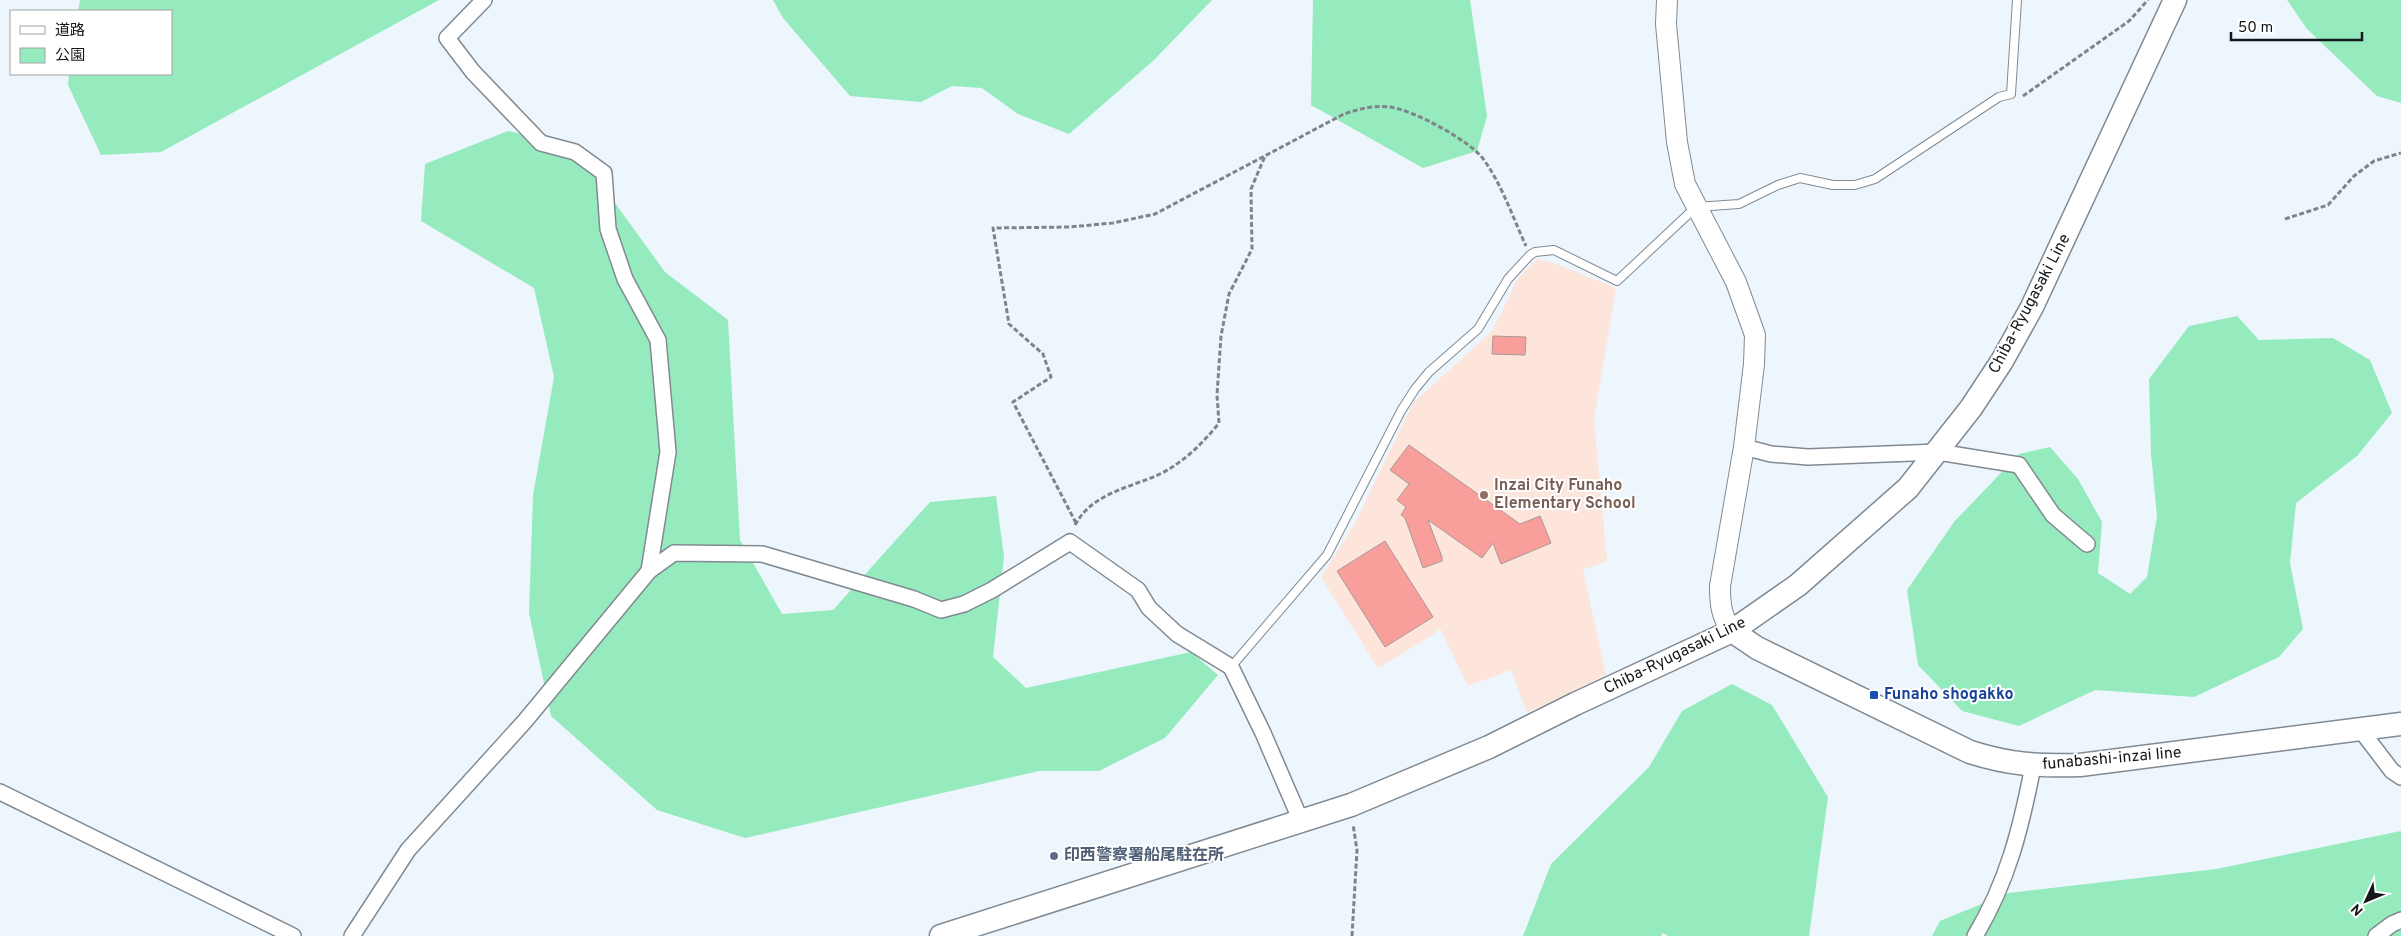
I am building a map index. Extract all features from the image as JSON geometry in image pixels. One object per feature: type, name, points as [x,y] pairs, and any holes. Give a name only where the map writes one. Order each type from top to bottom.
[{"type":"main road","name":"Chiba-Ryugasaki Line","points":[[941,936],[1351,805],[1489,747],[1575,704],[1732,631],[1785,595],[1841,549],[1908,488],[1938,452],[2002,361],[2032,307],[2175,0]]},
{"type":"main road","name":"funabashi-inzai line","points":[[1732,631],[1758,648],[1970,752],[2000,762],[2033,766],[2080,765],[2401,724]]},
{"type":"street","points":[[484,0],[447,38],[473,72],[541,143],[575,152],[604,173],[608,229],[625,279],[658,340],[668,452],[649,571]]},
{"type":"street","points":[[1667,0],[1666,24],[1676,142],[1685,184],[1736,282],[1755,335],[1754,364],[1744,447],[1720,586],[1720,609],[1732,631]]},
{"type":"street","points":[[1744,447],[1771,454],[1808,457],[1938,452],[2019,465],[2053,515],[2088,544]]},
{"type":"street","points":[[352,936],[408,850],[560,680],[649,571],[674,553],[762,554],[941,610],[964,604],[992,590],[1070,542],[1138,590],[1150,608],[1177,634],[1231,667],[1263,733],[1301,821]]},
{"type":"street","points":[[2360,729],[2392,771],[2401,777]]},
{"type":"street","points":[[1975,936],[2004,879],[2022,825],[2033,766]]},
{"type":"street","points":[[0,792],[293,936]]},
{"type":"street","points":[[2376,936],[2401,920]]},
{"type":"lane","points":[[1231,667],[1327,555],[1397,419],[1415,389],[1429,372],[1478,329],[1508,279],[1530,255],[1535,252],[1554,250],[1617,281],[1696,207],[1739,204],[1800,178],[1833,185],[1855,186],[1875,179],[1999,98],[2011,94],[2017,0]]},
{"type":"path","points":[[2011,94],[2018,100],[2129,21],[2148,0]]},
{"type":"path","points":[[1076,523],[1013,402],[1051,378],[1043,354],[1009,324],[993,228],[1113,223],[1155,214],[1344,114],[1367,107],[1390,107],[1412,114],[1464,141],[1483,158],[1530,255]]},
{"type":"path","points":[[2285,219],[2328,205],[2354,176],[2374,161],[2401,153]]},
{"type":"path","points":[[1070,542],[1076,523],[1089,506],[1110,493],[1162,472],[1186,458],[1206,439],[1219,423],[1217,395],[1221,336],[1229,294],[1252,249],[1250,189],[1266,155]]},
{"type":"path","points":[[1351,805],[1357,850],[1352,936]]},
{"type":"shaded area","name":"Inzai City Funaho Elementary School","points":[[1537,259],[1554,263],[1616,288],[1594,419],[1607,561],[1583,570],[1606,675],[1527,713],[1511,670],[1468,686],[1440,628],[1431,636],[1378,668],[1321,577],[1355,523],[1413,403],[1493,330],[1518,278]]},
{"type":"green space","points":[[80,0],[439,0],[161,152],[101,155],[68,85],[69,75],[172,75],[172,10],[78,10]]},
{"type":"green space","points":[[773,0],[1212,0],[1154,60],[1069,134],[1018,114],[982,88],[952,86],[921,102],[850,96],[783,18]]},
{"type":"green space","points":[[1313,0],[1470,0],[1487,116],[1477,151],[1423,168],[1311,105]]},
{"type":"green space","points":[[2287,0],[2401,0],[2401,103],[2377,96],[2307,29]]},
{"type":"green space","points":[[508,131],[573,145],[665,272],[728,320],[740,540],[782,614],[833,610],[930,502],[996,496],[1004,557],[993,657],[1026,688],[1191,652],[1218,675],[1165,738],[1099,771],[1039,771],[745,838],[657,810],[551,716],[529,613],[533,495],[554,377],[534,288],[421,221],[425,164]]},
{"type":"green space","points":[[2237,316],[2259,340],[2333,338],[2370,360],[2392,413],[2357,456],[2296,503],[2290,563],[2303,629],[2279,657],[2194,697],[2095,690],[2019,726],[1962,711],[1918,665],[1907,590],[1954,522],[2019,454],[2050,447],[2078,479],[2102,522],[2098,573],[2130,594],[2147,577],[2157,516],[2151,453],[2149,379],[2189,326]]},
{"type":"green space","points":[[1732,684],[1772,705],[1828,797],[1809,936],[1668,936],[1663,933],[1661,936],[1523,936],[1551,864],[1649,767],[1682,711]]},
{"type":"green space","points":[[2401,831],[2401,936],[1932,936],[1940,921],[2008,893],[2216,869]]},
{"type":"building","points":[[1493,336],[1526,337],[1525,355],[1492,354]]},
{"type":"building","points":[[1409,445],[1520,524],[1540,516],[1551,543],[1501,564],[1493,543],[1482,558],[1428,520],[1442,561],[1423,568],[1405,518],[1401,515],[1406,507],[1397,500],[1409,484],[1390,470]]},
{"type":"building","points":[[1385,541],[1433,617],[1385,647],[1337,571]]},
{"type":"place","name":"Inzai City Funaho Elementary School","points":[[1484,495]]},
{"type":"place","name":"Funaho shogakko","points":[[1874,695]]},
{"type":"place","name":"印西警察署船尾駐在所","points":[[1054,856]]}]
